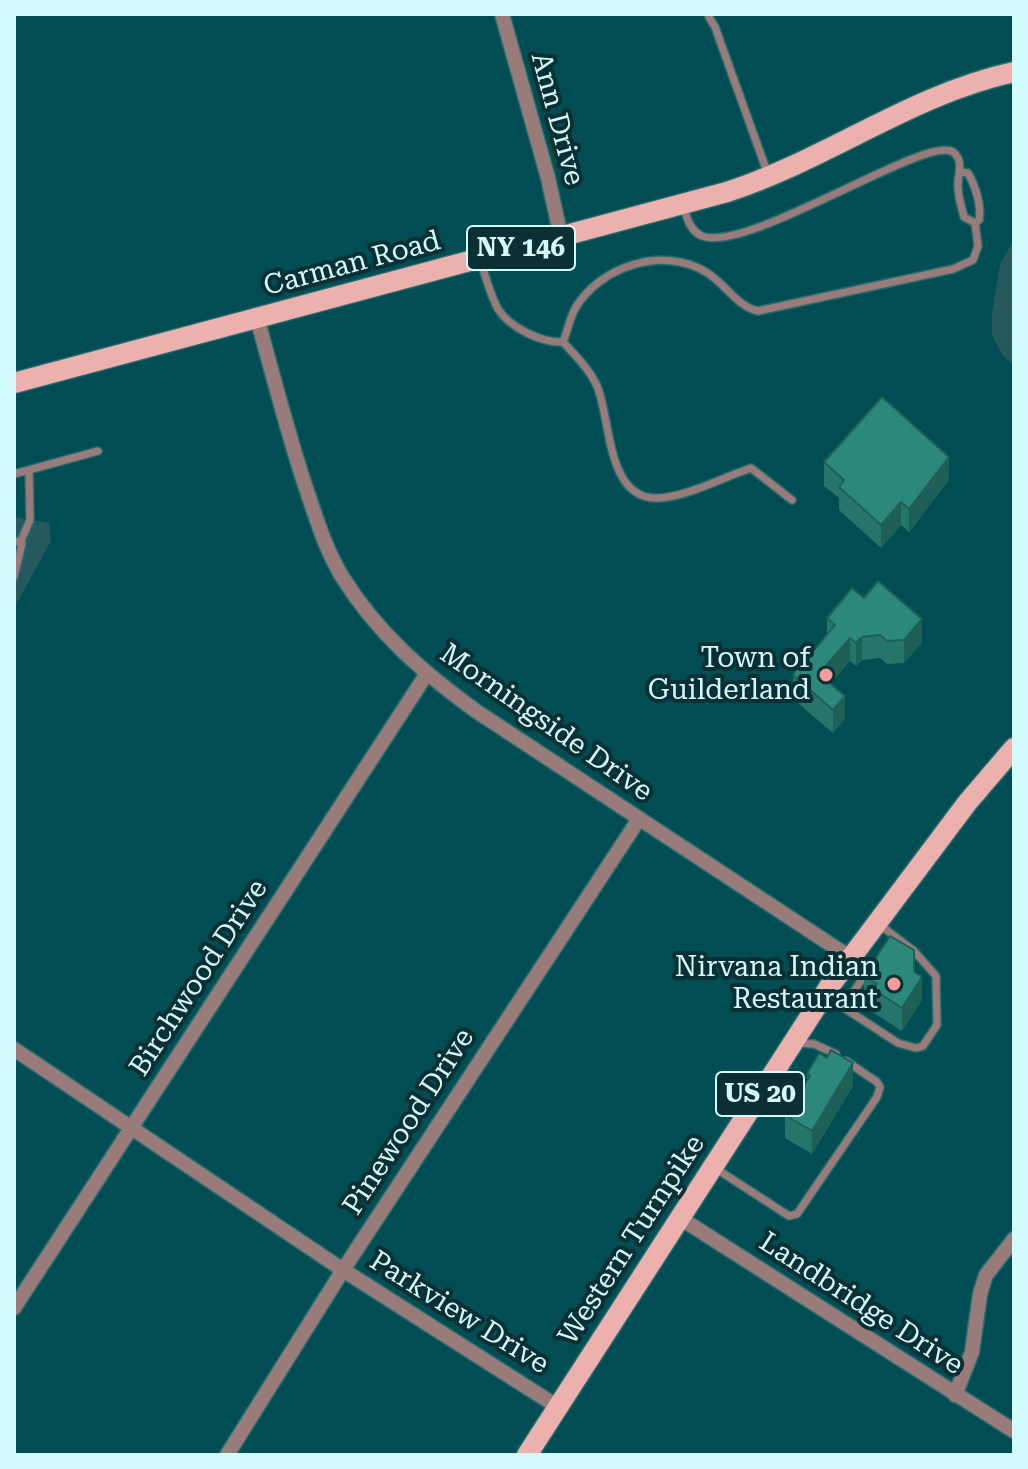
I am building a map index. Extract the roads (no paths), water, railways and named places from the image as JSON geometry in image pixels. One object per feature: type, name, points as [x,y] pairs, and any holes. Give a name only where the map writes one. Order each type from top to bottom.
[{"type":"main road","name":"Carman Road","points":[[14,383],[684,204],[774,175],[943,93],[975,81],[1014,72]]},
{"type":"main road","name":"Western Turnpike","points":[[527,1455],[821,1000],[851,958],[885,931],[967,803],[1014,748]]},
{"type":"street","name":"Ann Drive","points":[[502,14],[548,178],[561,237]]},
{"type":"street","name":"Morningside Drive","points":[[257,318],[300,472],[329,552],[352,592],[379,626],[426,675],[476,711],[851,958]]},
{"type":"street","name":"Birchwood Drive","points":[[14,1308],[426,675]]},
{"type":"street","name":"Pinewood Drive","points":[[227,1455],[343,1270],[639,819]]},
{"type":"street","name":"Parkview Drive","points":[[14,1049],[343,1270],[558,1407]]},
{"type":"street","name":"Landbridge Drive","points":[[680,1218],[1014,1431]]},
{"type":"street","points":[[955,1395],[972,1352],[980,1294],[986,1275],[1014,1239]]},
{"type":"lane","points":[[709,17],[765,166],[774,175]]},
{"type":"lane","points":[[684,204],[694,231],[700,236],[723,239],[934,151],[952,151],[961,172],[957,186],[964,217],[975,223]]},
{"type":"lane","points":[[961,172],[968,173],[972,180],[980,213],[975,223]]},
{"type":"lane","points":[[563,342],[569,319],[577,305],[599,280],[616,270],[667,260],[687,264],[722,282],[744,308],[758,311],[953,269],[973,260],[978,246],[975,223]]},
{"type":"lane","points":[[480,259],[498,309],[509,321],[543,341],[563,342]]},
{"type":"lane","points":[[563,342],[597,387],[613,455],[621,475],[635,491],[658,498],[691,491],[751,468],[792,500]]},
{"type":"lane","points":[[14,474],[98,451]]},
{"type":"lane","points":[[14,575],[22,551],[17,542],[30,520],[29,470]]},
{"type":"lane","points":[[884,947],[885,931]]},
{"type":"lane","points":[[821,1000],[843,1007],[898,1043],[916,1048],[923,1046],[937,1025],[936,976],[914,951],[885,931]]},
{"type":"lane","points":[[843,1007],[876,959]]},
{"type":"lane","points":[[713,1167],[792,1216],[806,1204],[877,1097],[880,1087],[877,1082],[827,1048],[814,1044],[793,1044]]},
{"type":"place","name":"Town of Guilderland","points":[[826,675]]},
{"type":"place","name":"Nirvana Indian Restaurant","points":[[894,984]]}]
